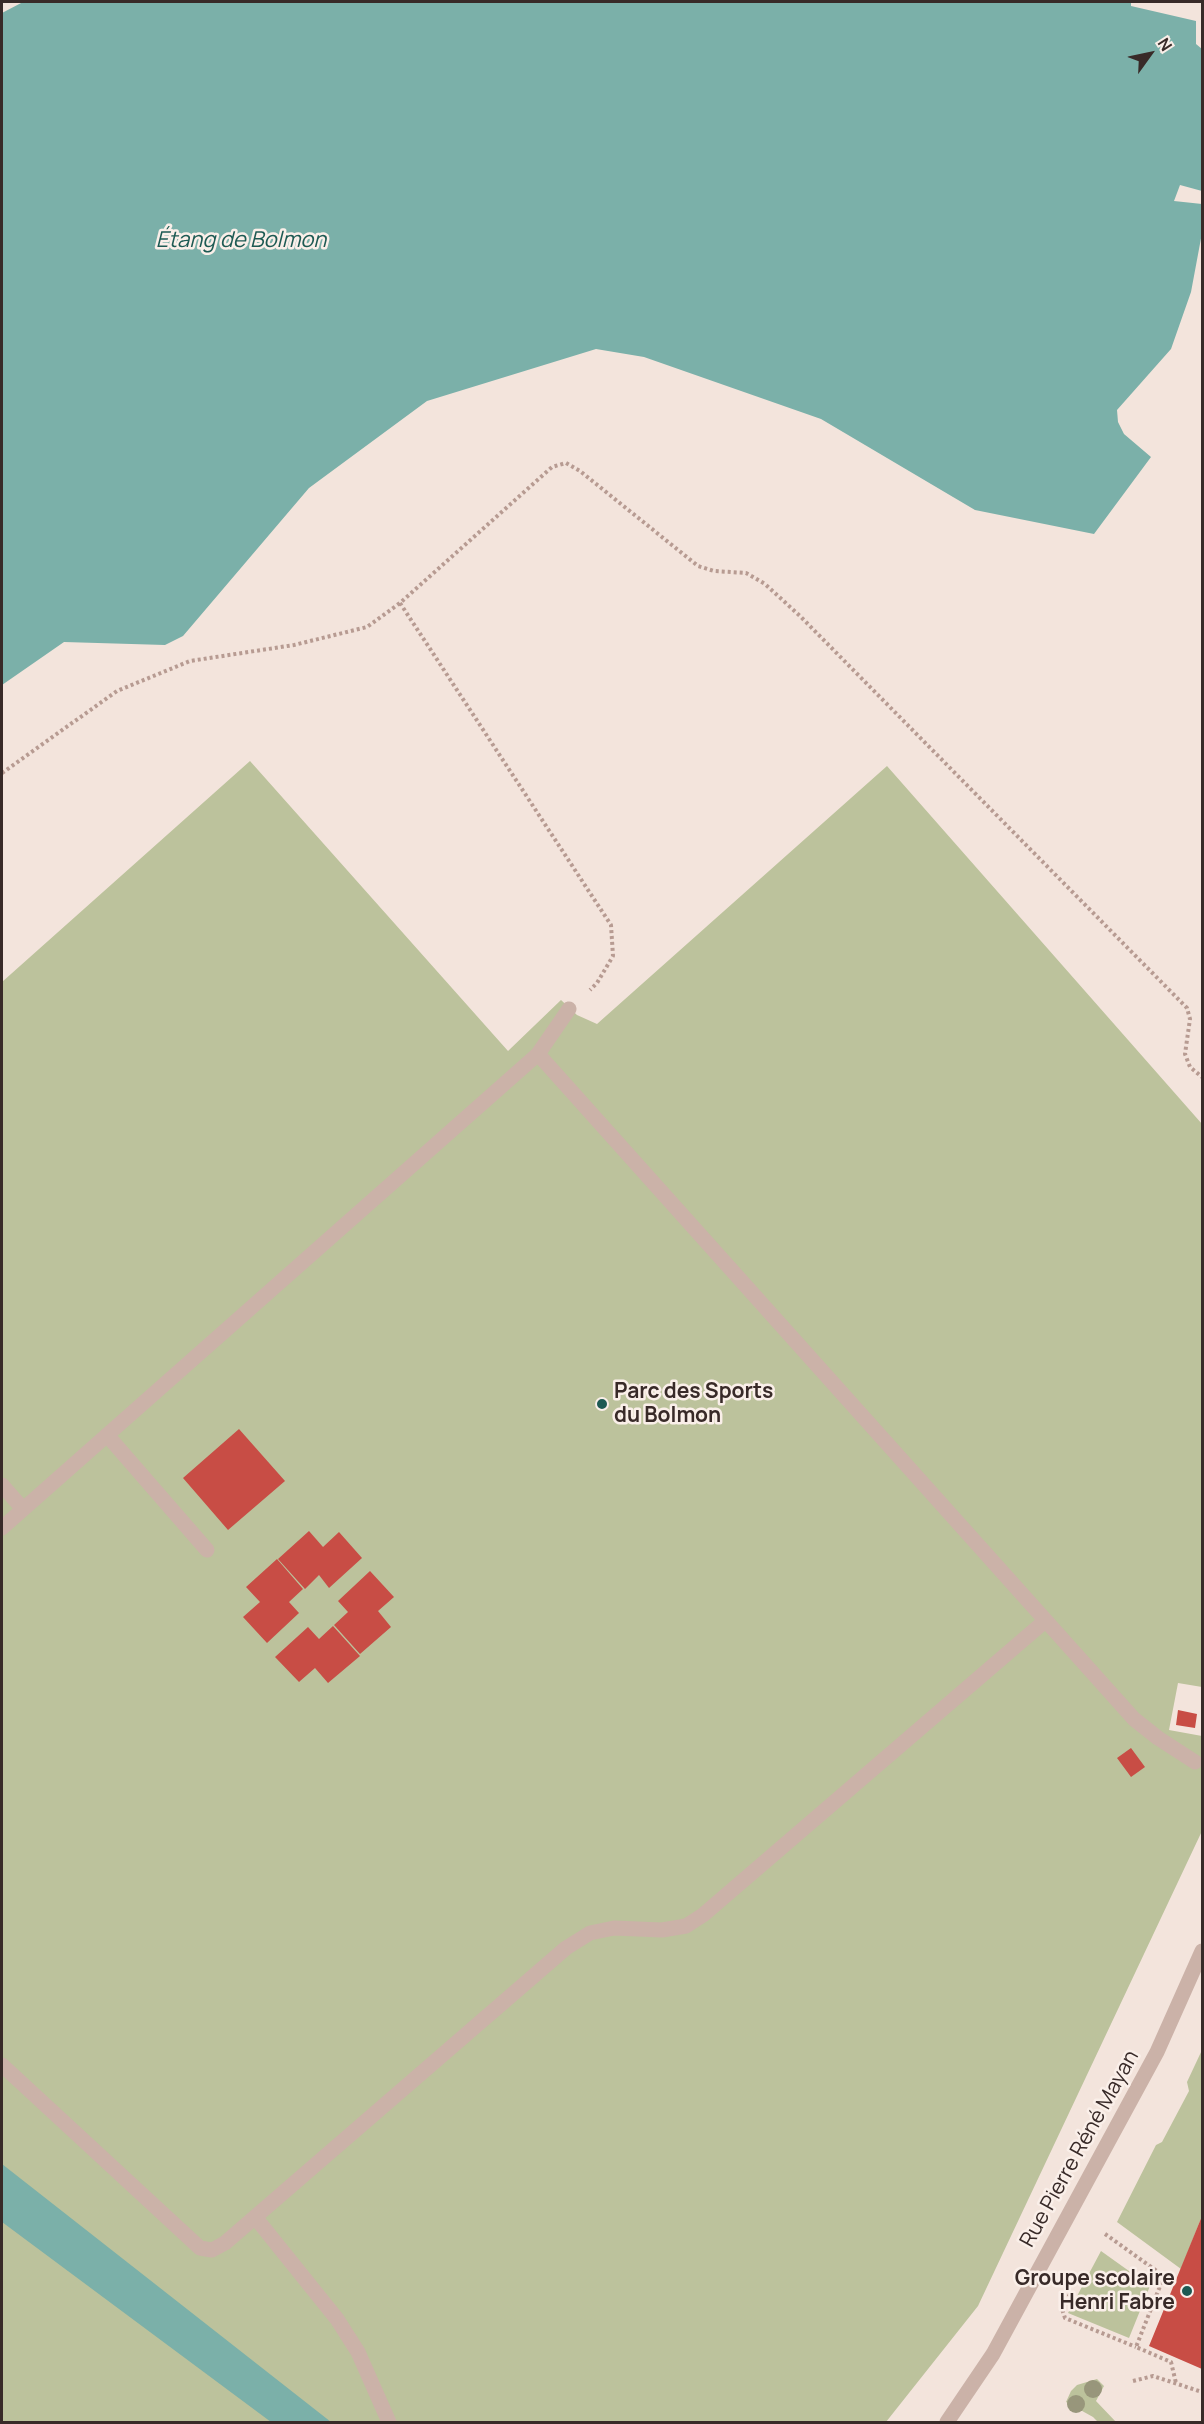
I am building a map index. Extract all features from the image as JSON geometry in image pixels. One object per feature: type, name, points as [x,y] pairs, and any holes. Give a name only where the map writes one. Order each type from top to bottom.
[{"type":"street","points":[[2,1528],[538,1054],[569,1009]]},
{"type":"street","points":[[538,1054],[1134,1719],[1195,1762]]},
{"type":"street","points":[[106,1435],[207,1550]]},
{"type":"street","points":[[2,1485],[23,1509]]},
{"type":"street","points":[[2,2065],[200,2248],[212,2250],[225,2243],[566,1948],[590,1933],[614,1928],[662,1930],[686,1926],[703,1915],[1045,1621]]},
{"type":"street","name":"Rue Pierre Réné Mayan","points":[[947,2422],[993,2354],[1157,2052],[1203,1951]]},
{"type":"street","points":[[255,2217],[337,2319],[358,2352],[389,2422]]},
{"type":"path","points":[[2,773],[117,691],[190,661],[294,645],[367,627],[400,603],[552,467],[566,463],[580,471],[698,566],[714,571],[746,573],[765,584],[800,616],[1187,1008],[1190,1019],[1185,1054],[1191,1067],[1203,1077]]},
{"type":"path","points":[[400,603],[611,925],[613,956],[597,983],[569,1009]]},
{"type":"path","points":[[1105,2234],[1174,2284]]},
{"type":"path","points":[[1136,2347],[1164,2276]]},
{"type":"path","points":[[1070,2294],[1062,2309],[1065,2318],[1171,2362],[1176,2383]]},
{"type":"path","points":[[1133,2380],[1154,2376],[1203,2392]]},
{"type":"green space","name":"Parc des Sports du Bolmon","points":[[250,761],[508,1051],[561,1000],[577,1015],[597,1024],[887,766],[1202,1124],[1202,1687],[1178,1683],[1169,1730],[1202,1736],[1202,1831],[978,2306],[886,2422],[2,2422],[2,982]]},
{"type":"green space","points":[[1202,2050],[1202,2216],[1181,2269],[1117,2222],[1156,2145],[1162,2142],[1189,2091],[1187,2082]]},
{"type":"green space","points":[[1101,2251],[1150,2286],[1129,2338],[1068,2313]]},
{"type":"green space","points":[[1097,2379],[1104,2386],[1096,2401],[1116,2422],[1098,2422],[1066,2402],[1077,2385]]},
{"type":"water","name":"Étang de Bolmon","points":[[23,2],[1131,2],[1131,6],[1196,21],[1196,44],[1202,49],[1202,191],[1180,185],[1174,201],[1202,204],[1202,233],[1191,292],[1171,349],[1117,410],[1118,422],[1124,434],[1151,457],[1094,534],[975,510],[821,419],[644,357],[596,349],[427,401],[309,488],[183,636],[165,645],[64,642],[2,685],[2,13]]},
{"type":"water","points":[[2,2164],[331,2422],[271,2422],[2,2222]]},
{"type":"building","points":[[239,1429],[285,1481],[228,1530],[183,1478]]},
{"type":"building","points":[[309,1531],[323,1547],[339,1532],[362,1558],[329,1588],[319,1575],[305,1589],[278,1559]]},
{"type":"building","points":[[277,1559],[303,1589],[289,1602],[299,1613],[267,1643],[243,1617],[260,1602],[246,1587]]},
{"type":"building","points":[[370,1571],[394,1597],[378,1611],[391,1627],[360,1654],[334,1625],[348,1612],[338,1601]]},
{"type":"building","points":[[333,1626],[360,1656],[328,1683],[315,1668],[299,1682],[275,1657],[308,1627],[319,1639]]},
{"type":"building","points":[[1178,1710],[1197,1714],[1195,1728],[1176,1725]]},
{"type":"building","points":[[1131,1748],[1145,1767],[1131,1777],[1117,1758]]},
{"type":"building","name":"Groupe scolaire Henri Fabre","points":[[1202,2216],[1202,2369],[1149,2346]]},
{"type":"place","name":"Parc des Sports du Bolmon","points":[[602,1404]]},
{"type":"place","name":"Groupe scolaire Henri Fabre","points":[[1187,2291]]}]
